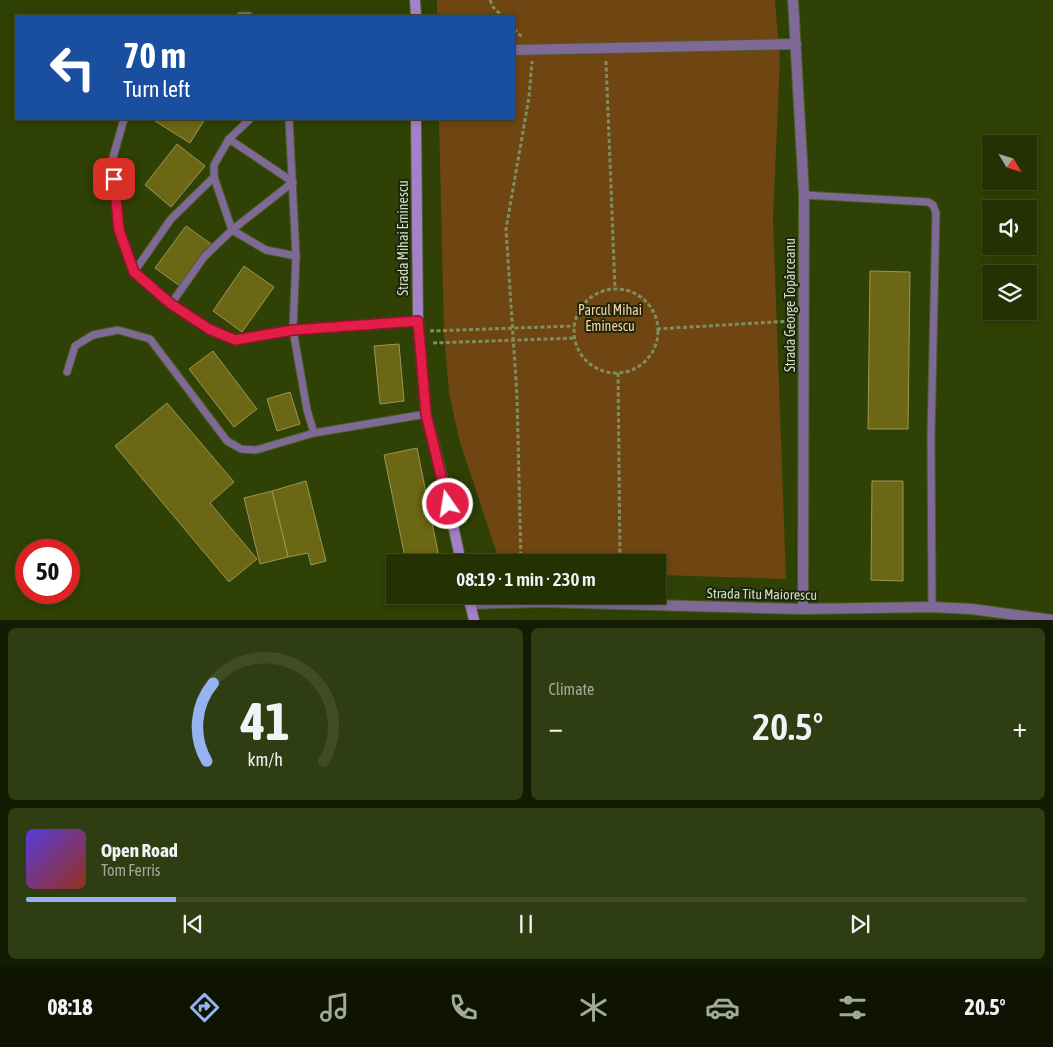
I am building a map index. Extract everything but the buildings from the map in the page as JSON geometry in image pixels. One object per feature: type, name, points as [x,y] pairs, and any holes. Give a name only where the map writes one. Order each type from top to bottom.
[{"type":"main road","points":[[415,0],[416,15]]},
{"type":"main road","name":"Strada Mihai Eminescu","points":[[416,120],[418,326],[426,414],[459,554]]},
{"type":"main road","points":[[470,604],[474,620]]},
{"type":"street","name":"Strada George Topârceanu","points":[[793,0],[804,195],[803,610]]},
{"type":"street","points":[[515,50],[796,44]]},
{"type":"street","name":"Strada Titu Maiorescu","points":[[606,604],[803,610],[855,614],[932,607],[972,609],[1053,620]]},
{"type":"lane","points":[[124,120],[112,161],[119,230],[134,272],[171,304],[209,329],[235,340],[293,330],[418,326]]},
{"type":"lane","points":[[248,120],[229,139],[214,165],[214,177],[232,230],[266,250],[296,256]]},
{"type":"lane","points":[[289,120],[296,256],[293,330],[307,410],[314,433]]},
{"type":"lane","points":[[229,139],[293,182]]},
{"type":"lane","points":[[134,272],[171,219],[214,177]]},
{"type":"lane","points":[[171,304],[204,258],[232,230],[293,182]]},
{"type":"lane","points":[[804,195],[928,202],[933,205],[936,213],[931,436],[932,607]]},
{"type":"lane","points":[[68,372],[75,346],[93,335],[118,330],[150,340],[227,441],[241,449],[256,450],[314,433],[426,414]]},
{"type":"path","points":[[490,0],[493,7],[501,15]]},
{"type":"path","points":[[515,30],[534,49],[529,97],[506,229],[517,396],[521,554]]},
{"type":"path","points":[[605,48],[615,289]]},
{"type":"path","points":[[615,289],[634,293],[645,300],[653,311],[657,323],[657,337],[653,350],[644,362],[632,369],[618,373],[604,371],[591,365],[581,355],[575,338],[574,326],[577,314],[584,302],[595,294],[615,289]]},
{"type":"path","points":[[657,329],[803,320]]},
{"type":"path","points":[[418,326],[574,326]]},
{"type":"path","points":[[420,344],[575,338]]},
{"type":"path","points":[[618,373],[620,554]]},
{"type":"green space","name":"Parcul Mihai Eminescu","points":[[437,0],[775,0],[780,61],[773,218],[786,579],[666,575],[666,554],[497,554],[459,439],[449,393],[444,334],[439,120],[515,120],[515,15],[437,15]]},
{"type":"route","points":[[114,179],[119,230],[134,272],[171,304],[209,329],[235,340],[293,330],[418,321],[426,414],[448,504]]}]
